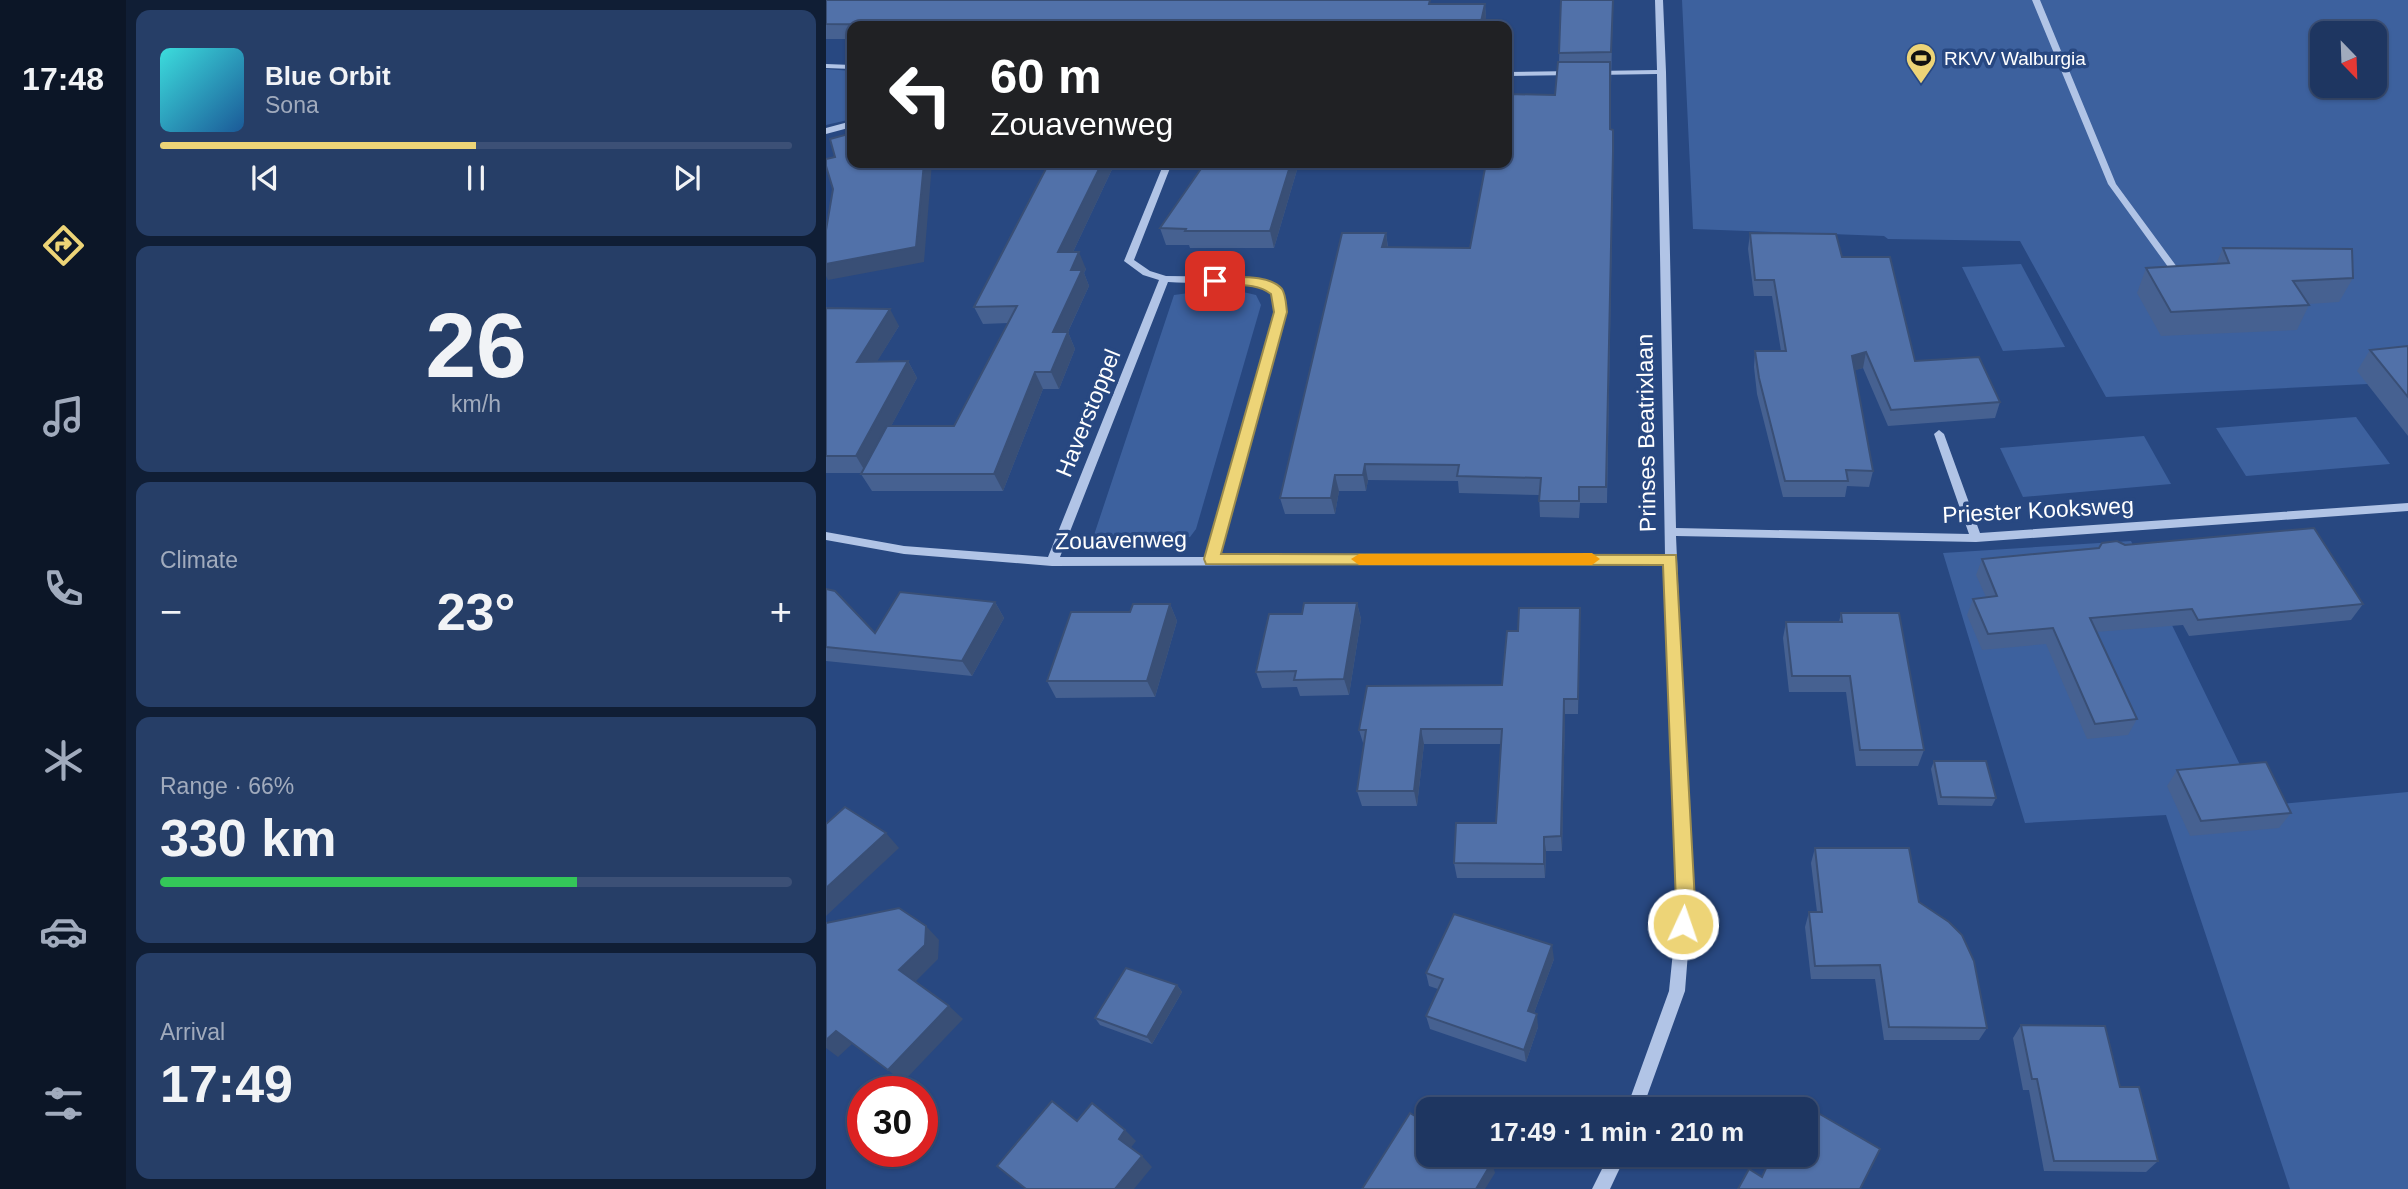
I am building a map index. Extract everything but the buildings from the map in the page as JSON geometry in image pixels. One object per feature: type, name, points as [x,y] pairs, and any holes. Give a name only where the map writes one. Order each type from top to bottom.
[{"type":"street","name":"Prinses Beatrixlaan","points":[[1639,1097],[1677,991],[1685,902],[1670,532],[1659,0]]},
{"type":"street","points":[[2036,0],[2112,184],[2174,269]]},
{"type":"street","points":[[826,65],[847,67]]},
{"type":"street","points":[[1512,74],[1662,72]]},
{"type":"street","points":[[826,131],[847,125]]},
{"type":"street","points":[[1166,168],[1129,261],[1143,274],[1164,279],[1259,282],[1278,292],[1279,300],[1280,312],[1212,559]]},
{"type":"street","name":"Haverstoppel","points":[[1052,562],[1164,279]]},
{"type":"street","points":[[1939,434],[1976,537]]},
{"type":"street","name":"Priester Kooksweg","points":[[1670,532],[1976,537],[2408,507]]},
{"type":"street","name":"Zouavenweg","points":[[826,536],[904,550],[1052,562],[1212,559],[1671,559]]},
{"type":"street","points":[[1601,1189],[1612,1167]]},
{"type":"shaded area","points":[[1682,0],[2408,0],[2408,382],[2106,397],[2020,241],[1888,239],[1884,236],[1693,229]]},
{"type":"shaded area","points":[[826,69],[847,71],[847,120],[826,125]]},
{"type":"shaded area","points":[[2021,264],[2065,347],[2003,351],[1962,267]]},
{"type":"shaded area","points":[[1226,288],[1256,295],[1261,305],[1196,529],[1190,537],[1093,538],[1174,295]]},
{"type":"shaded area","points":[[2356,417],[2390,464],[2246,476],[2216,428]]},
{"type":"shaded area","points":[[2144,436],[2171,484],[2023,497],[2000,448]]},
{"type":"shaded area","points":[[2131,541],[2260,806],[2408,792],[2408,1189],[2290,1189],[2166,815],[2025,823],[1943,553]]},
{"type":"slow traffic","points":[[1359,559],[1592,559]]},
{"type":"place","name":"RKVV Walburgia","points":[[1921,85]]},
{"type":"route","points":[[1215,281],[1259,282],[1278,292],[1280,312],[1212,559],[1671,559],[1685,902],[1683,924]]}]
